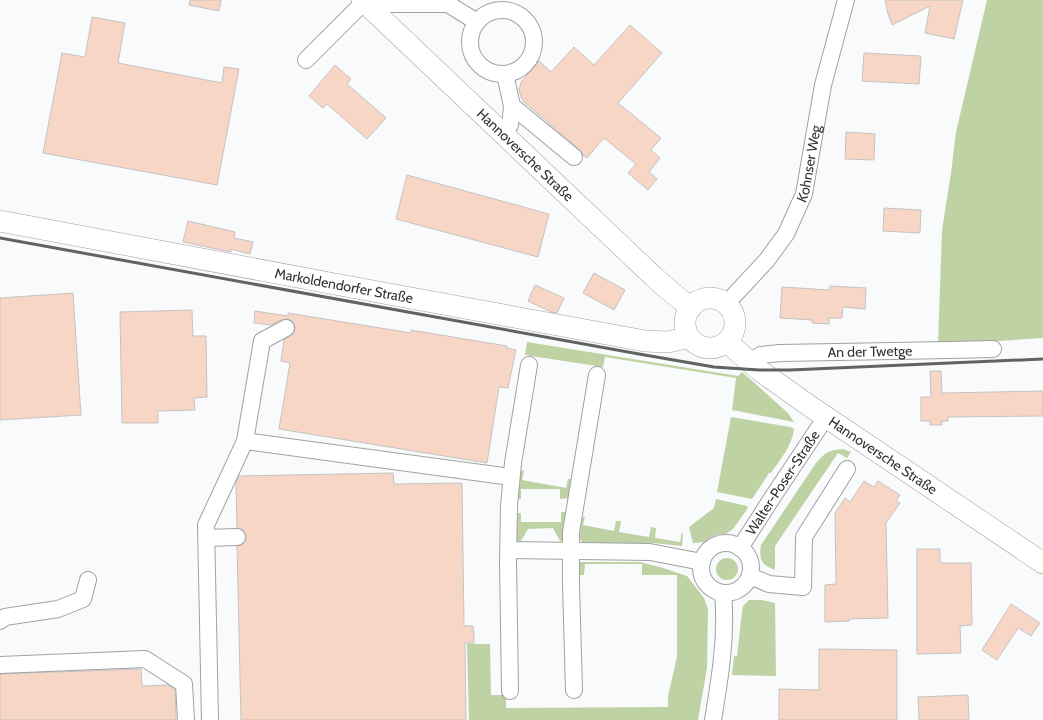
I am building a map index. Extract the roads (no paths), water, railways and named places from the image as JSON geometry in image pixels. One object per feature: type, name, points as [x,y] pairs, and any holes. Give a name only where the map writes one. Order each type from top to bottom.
[{"type":"main road","name":"Hannoversche Straße","points":[[366,4],[670,292],[691,308]]},
{"type":"main road","name":"Markoldendorfer Straße","points":[[0,221],[644,341],[668,342],[689,337]]},
{"type":"main road","points":[[706,299],[715,299],[726,304],[734,316],[735,325],[733,334],[727,342],[718,347],[707,348],[697,344],[689,337],[685,322],[687,314],[691,308],[698,302],[706,299]]},
{"type":"main road","name":"Hannoversche Straße","points":[[727,342],[759,370],[1043,564]]},
{"type":"street","name":"Kohnser Weg","points":[[726,304],[767,260],[786,234],[804,194],[823,85],[846,0]]},
{"type":"street","points":[[306,60],[366,4],[448,4],[477,22]]},
{"type":"street","points":[[505,10],[524,18],[531,27],[534,37],[534,47],[531,58],[524,66],[515,72],[494,74],[485,69],[477,62],[472,52],[470,42],[472,32],[477,22],[485,15],[495,11],[505,10]]},
{"type":"street","points":[[503,135],[510,125],[512,106],[505,74]]},
{"type":"street","points":[[512,106],[574,157]]},
{"type":"street","points":[[210,720],[206,525],[245,441],[262,341],[286,328]]},
{"type":"street","name":"An der Twetge","points":[[751,363],[762,355],[780,353],[993,349]]},
{"type":"street","points":[[510,691],[509,506],[511,477],[530,365]]},
{"type":"street","points":[[574,690],[571,532],[597,375]]},
{"type":"street","name":"Walter-Poser-Straße","points":[[740,548],[826,417]]},
{"type":"street","points":[[245,441],[511,477]]},
{"type":"street","points":[[750,576],[769,584],[803,587],[804,537],[847,469]]},
{"type":"street","points":[[206,538],[237,537]]},
{"type":"street","points":[[733,544],[740,548],[749,557],[751,564],[750,576],[747,582],[736,591],[730,593],[715,591],[708,586],[704,579],[702,562],[706,555],[711,549],[718,545],[733,544]]},
{"type":"street","points":[[509,550],[650,552],[702,562]]},
{"type":"street","points":[[0,621],[5,616],[58,609],[83,599],[88,580]]},
{"type":"street","points":[[713,720],[721,671],[724,638],[725,613],[723,593]]},
{"type":"street","points":[[0,665],[145,659],[184,684],[186,720]]},
{"type":"railway","points":[[0,238],[714,367],[759,370],[790,370],[1043,359]]}]
